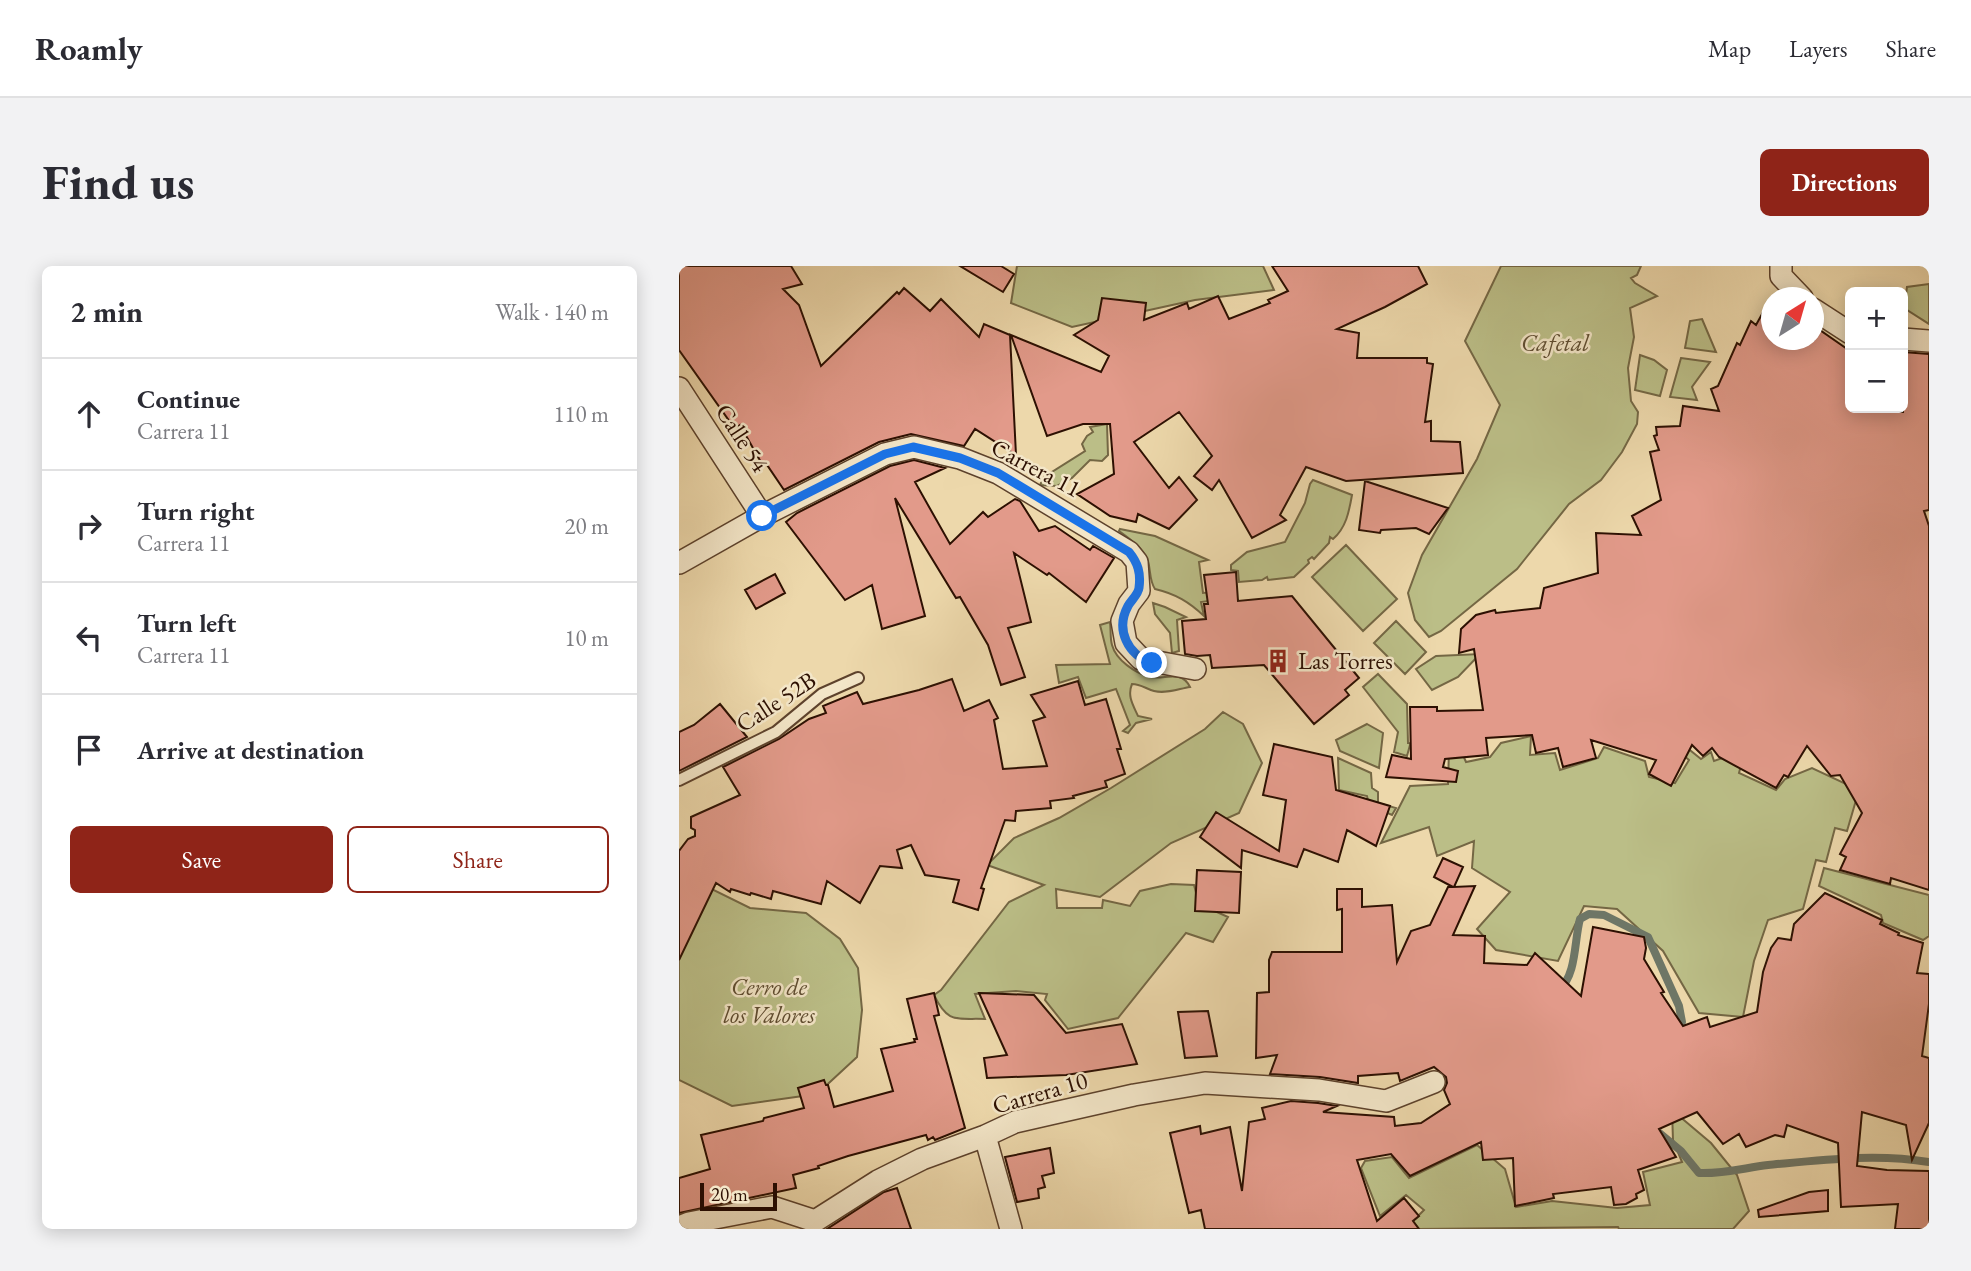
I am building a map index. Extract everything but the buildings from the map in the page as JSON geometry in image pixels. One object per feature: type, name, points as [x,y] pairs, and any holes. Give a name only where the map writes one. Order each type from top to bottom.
[{"type":"street","points":[[1780,266],[1781,276],[1792,287]]},
{"type":"street","points":[[1824,316],[1845,330]]},
{"type":"street","points":[[1908,339],[1929,341]]},
{"type":"street","name":"Calle 54","points":[[679,388],[762,516]]},
{"type":"street","name":"Carrera 11","points":[[679,563],[762,516],[885,454],[913,447],[960,458],[998,473],[1129,552],[1137,562],[1139,591],[1129,604],[1122,621],[1126,643],[1141,660],[1195,669]]},
{"type":"street","name":"Carrera 10","points":[[679,1227],[772,1207],[815,1225],[878,1181],[922,1159],[1015,1122],[1134,1095],[1205,1083],[1319,1090],[1386,1101],[1434,1083]]},
{"type":"street","points":[[985,1136],[1011,1229]]},
{"type":"lane","name":"Calle 52B","points":[[679,780],[776,732],[822,694],[859,678]]},
{"type":"green space","points":[[1017,266],[1263,266],[1274,290],[1195,300],[1072,327],[1011,303]]},
{"type":"green space","name":"Cafetal","points":[[1501,266],[1641,266],[1637,275],[1631,278],[1657,296],[1630,308],[1634,337],[1628,368],[1631,401],[1638,412],[1637,424],[1622,452],[1601,480],[1569,504],[1517,569],[1441,631],[1429,637],[1415,620],[1408,593],[1422,555],[1477,459],[1500,405],[1465,341]]},
{"type":"green space","points":[[1929,284],[1929,324],[1908,311],[1907,287]]},
{"type":"green space","points":[[1702,319],[1716,352],[1685,348],[1690,321]]},
{"type":"green space","points":[[1640,355],[1654,360],[1667,370],[1660,396],[1635,390]]},
{"type":"green space","points":[[1681,358],[1710,362],[1692,387],[1697,400],[1670,397]]},
{"type":"green space","points":[[1107,424],[1108,455],[1102,461],[1090,460],[1072,478],[1057,486],[1040,485],[1044,477],[1085,451],[1082,444],[1093,432],[1090,427]]},
{"type":"green space","points":[[1313,480],[1352,495],[1341,530],[1333,539],[1330,537],[1329,543],[1314,559],[1312,557],[1308,560],[1309,563],[1294,577],[1268,580],[1267,577],[1239,582],[1238,571],[1231,570],[1231,565],[1247,552],[1285,542],[1305,503]]},
{"type":"green space","points":[[1120,529],[1155,536],[1208,560],[1199,562],[1203,593],[1214,592],[1216,600],[1201,602],[1204,616],[1182,599],[1155,589],[1146,556],[1119,531]]},
{"type":"green space","points":[[1346,545],[1397,599],[1363,631],[1312,577]]},
{"type":"green space","points":[[1153,603],[1186,617],[1177,620],[1179,651],[1172,653],[1170,633],[1155,614]]},
{"type":"green space","points":[[1396,621],[1426,652],[1405,674],[1374,643]]},
{"type":"green space","points":[[1110,622],[1114,651],[1127,665],[1150,677],[1182,678],[1190,687],[1159,692],[1132,684],[1130,696],[1138,716],[1152,719],[1136,723],[1128,733],[1123,731],[1130,725],[1116,689],[1086,698],[1078,677],[1059,683],[1056,665],[1110,664],[1100,625]]},
{"type":"green space","points":[[1480,654],[1458,677],[1432,690],[1416,669],[1436,656]]},
{"type":"green space","points":[[1378,674],[1407,704],[1408,743],[1425,744],[1426,748],[1410,745],[1407,756],[1394,752],[1398,732],[1363,687]]},
{"type":"green space","points":[[1223,712],[1243,724],[1262,763],[1239,813],[1171,843],[1100,897],[1056,889],[1057,908],[1102,908],[1103,900],[1130,906],[1140,891],[1171,884],[1194,885],[1199,904],[1228,917],[1213,942],[1186,933],[1118,1018],[1068,1029],[1045,1000],[1047,994],[1016,991],[975,994],[985,1019],[954,1018],[944,1011],[934,995],[941,990],[1009,902],[1044,885],[987,865],[1014,838],[1059,818],[1111,788],[1205,729]]},
{"type":"green space","points":[[1367,724],[1383,733],[1379,768],[1340,751],[1336,740]]},
{"type":"green space","points":[[1531,736],[1530,755],[1555,753],[1560,770],[1598,758],[1604,747],[1645,761],[1649,777],[1675,783],[1689,760],[1678,751],[1686,747],[1701,759],[1711,752],[1714,761],[1745,750],[1739,773],[1776,790],[1785,779],[1812,768],[1859,790],[1847,831],[1835,828],[1826,862],[1816,860],[1803,909],[1768,920],[1754,961],[1743,1017],[1699,1013],[1663,951],[1617,909],[1584,906],[1558,961],[1496,950],[1477,929],[1510,892],[1472,868],[1474,841],[1437,856],[1429,827],[1381,843],[1410,786],[1448,784],[1449,749],[1460,748],[1466,762],[1490,757],[1501,743]]},
{"type":"green space","points":[[1338,758],[1371,773],[1372,788],[1378,792],[1378,803],[1396,808],[1392,815],[1369,805],[1367,796],[1339,790]]},
{"type":"green space","points":[[1824,868],[1929,895],[1929,936],[1923,940],[1883,923],[1881,915],[1819,886]]},
{"type":"green space","name":"Cerro de los Valores","points":[[679,873],[750,908],[806,913],[840,939],[858,968],[862,1010],[857,1057],[817,1094],[732,1106],[679,1080]]},
{"type":"green space","points":[[1672,1110],[1711,1143],[1737,1175],[1749,1211],[1733,1229],[1419,1229],[1413,1221],[1424,1210],[1406,1195],[1380,1216],[1361,1168],[1365,1161],[1392,1157],[1409,1178],[1477,1145],[1505,1169],[1516,1207],[1552,1201],[1617,1208],[1650,1205],[1643,1172],[1682,1162],[1673,1140]]},
{"type":"waterway","points":[[1559,990],[1572,966],[1580,919],[1589,914],[1604,915],[1648,937],[1679,1006],[1682,1022],[1678,1032]]},
{"type":"waterway","points":[[1657,1131],[1681,1151],[1699,1173],[1849,1158],[1929,1162]]},
{"type":"place","name":"Las Torres","points":[[1278,661]]},
{"type":"route","points":[[762,516],[885,454],[913,447],[960,458],[998,473],[1129,552],[1137,562],[1139,591],[1124,613],[1123,633],[1133,652],[1141,660],[1152,663]]}]
